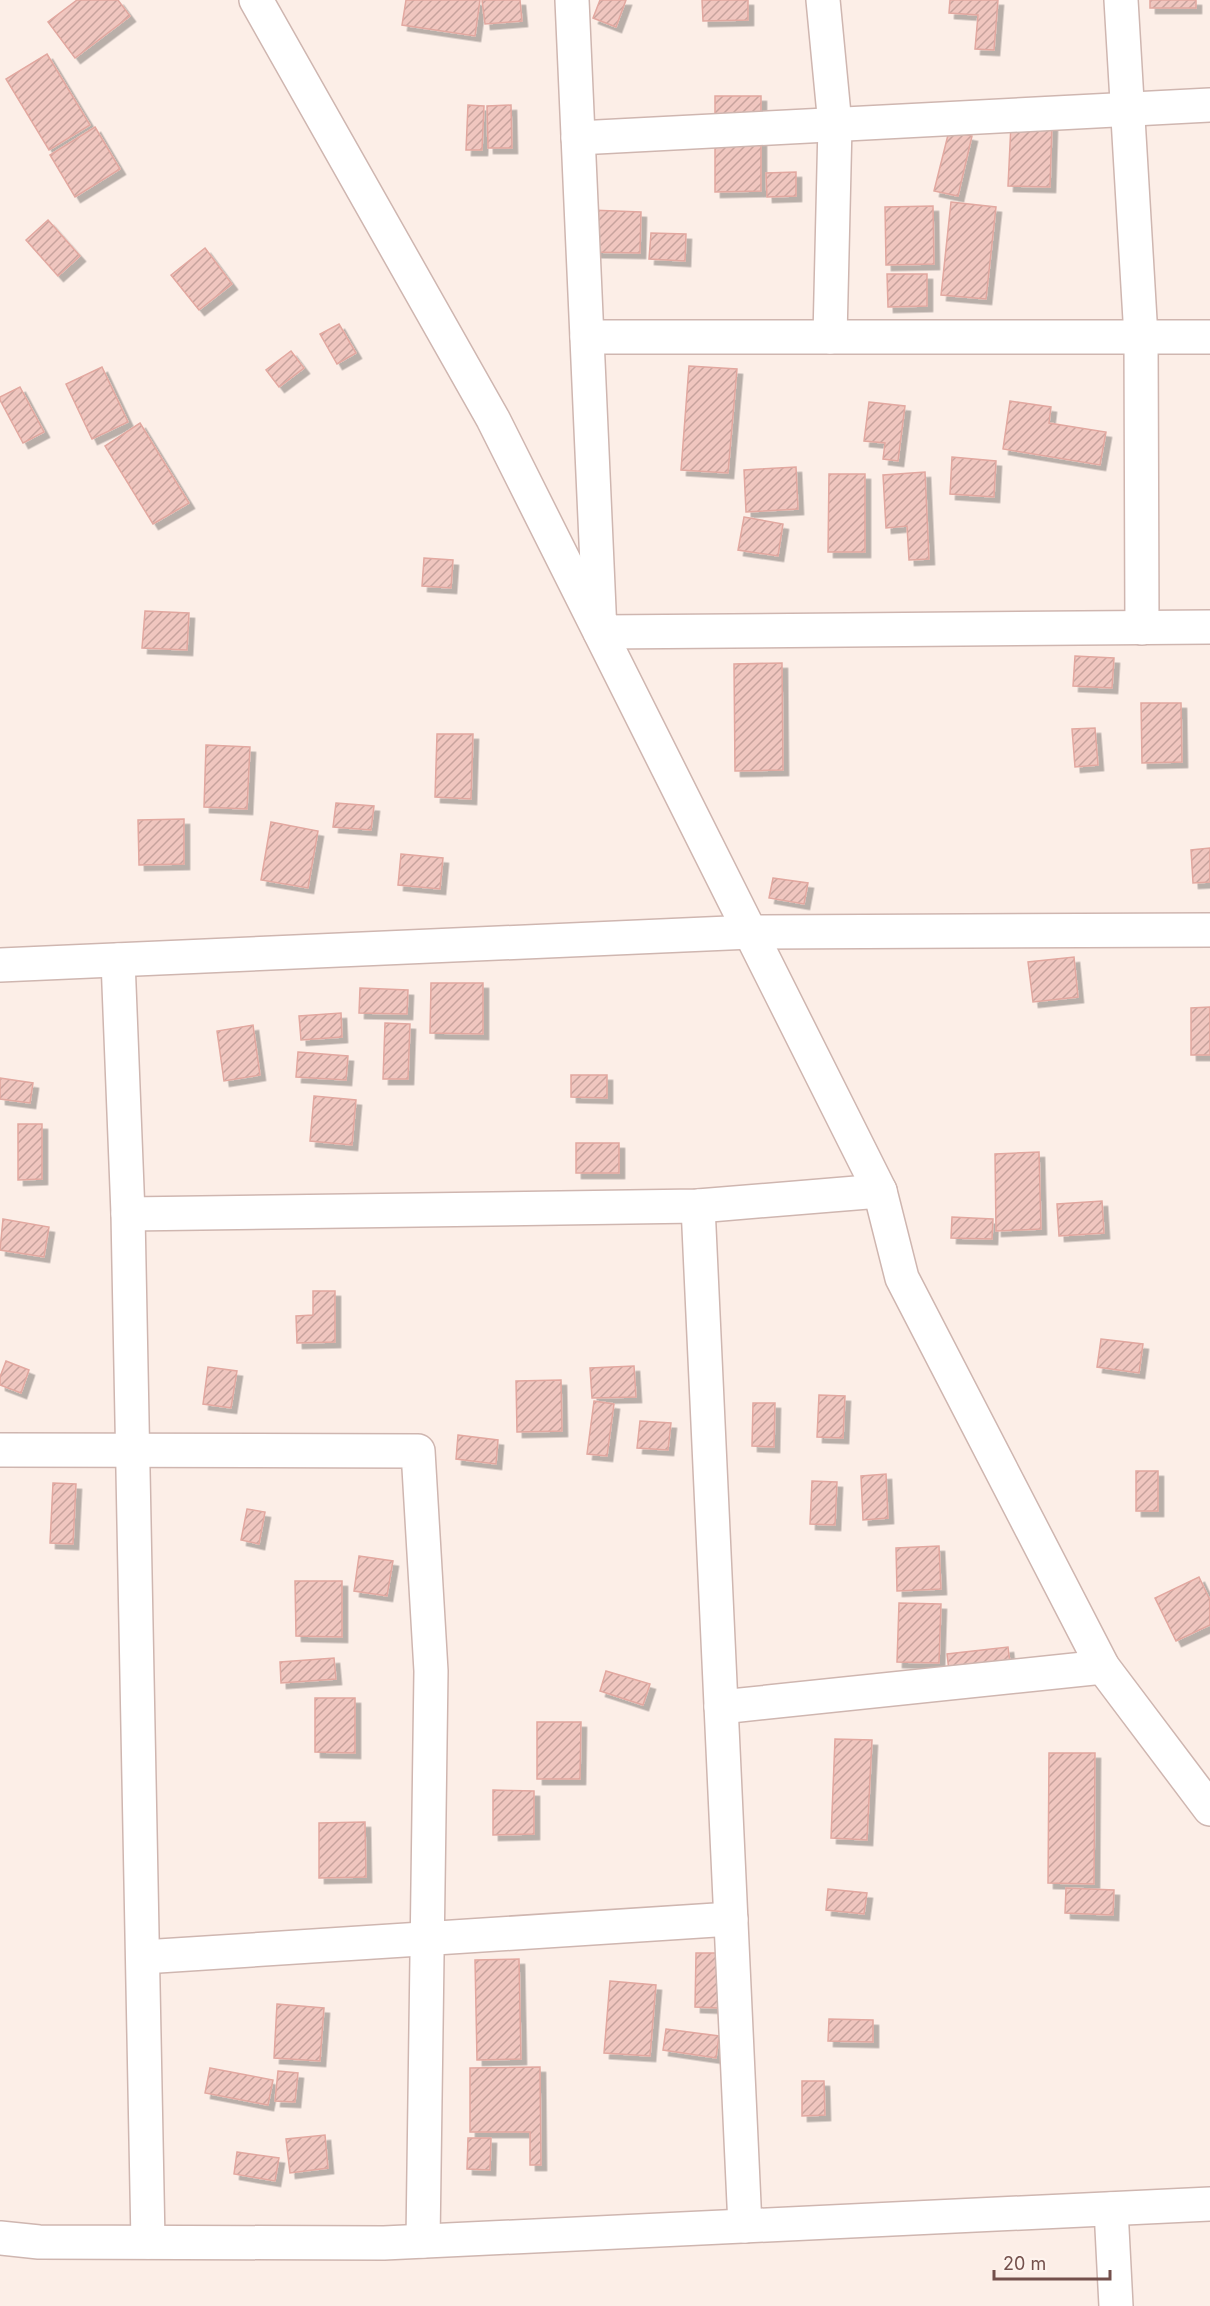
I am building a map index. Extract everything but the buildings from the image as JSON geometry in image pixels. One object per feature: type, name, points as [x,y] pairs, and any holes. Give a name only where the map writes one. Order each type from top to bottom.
[{"type":"street","points":[[256,0],[493,419],[880,1191],[902,1278],[1103,1667],[1210,1809]]},
{"type":"street","points":[[572,0],[600,632]]},
{"type":"street","points":[[824,0],[835,125],[830,337]]},
{"type":"street","points":[[1121,0],[1141,337],[1142,628]]},
{"type":"street","points":[[579,138],[1210,105]]},
{"type":"street","points":[[587,337],[1210,337]]},
{"type":"street","points":[[600,632],[1210,627]]},
{"type":"street","points":[[0,965],[751,932],[1210,930]]},
{"type":"street","points":[[118,960],[128,1214],[148,2242]]},
{"type":"street","points":[[128,1214],[698,1206],[880,1191]]},
{"type":"street","points":[[698,1206],[745,2226]]},
{"type":"street","points":[[0,1450],[418,1451],[431,1671],[423,2241]]},
{"type":"street","points":[[721,1707],[1103,1667]]},
{"type":"street","points":[[143,1957],[731,1919]]},
{"type":"street","points":[[0,2238],[39,2242],[384,2243],[1210,2204]]},
{"type":"street","points":[[1111,2209],[1116,2306]]}]
